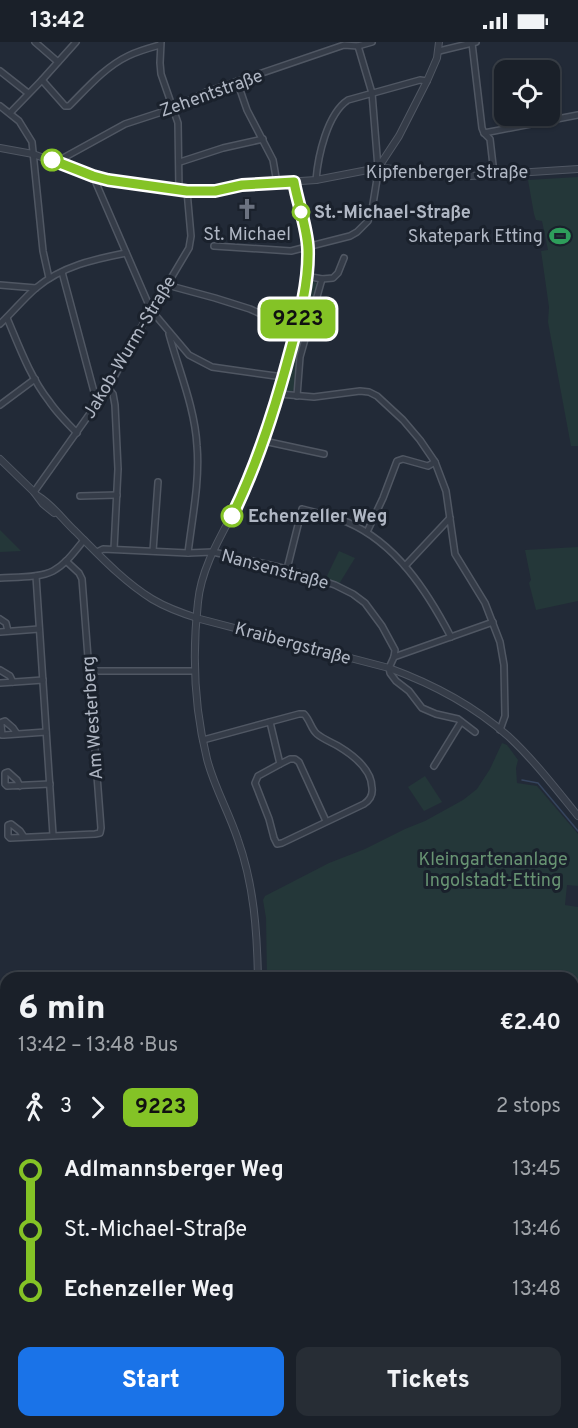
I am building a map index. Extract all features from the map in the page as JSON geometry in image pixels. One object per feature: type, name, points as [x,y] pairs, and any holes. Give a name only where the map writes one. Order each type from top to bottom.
[{"type":"street","points":[[34,42],[57,62]]},
{"type":"street","points":[[10,113],[76,42]]},
{"type":"street","name":"Zehentstraße","points":[[56,162],[125,124],[174,108],[206,92],[343,44],[358,46],[372,42]]},
{"type":"street","points":[[378,168],[399,136],[435,66],[439,42]]},
{"type":"street","points":[[439,51],[474,43],[482,128],[490,139],[494,174]]},
{"type":"street","points":[[42,80],[65,106],[69,106],[101,74],[118,61],[160,44],[161,74],[178,123],[179,190]]},
{"type":"street","points":[[214,246],[285,251],[350,236],[368,221],[372,210],[378,168],[372,93],[358,46]]},
{"type":"street","points":[[0,71],[28,93]]},
{"type":"street","points":[[316,180],[317,165],[332,118],[342,104],[348,100],[420,80],[427,81]]},
{"type":"street","points":[[237,81],[247,110],[273,160],[277,183]]},
{"type":"street","points":[[0,106],[19,122],[32,142],[49,278]]},
{"type":"street","points":[[484,133],[578,115]]},
{"type":"street","points":[[180,162],[223,148],[263,139]]},
{"type":"street","name":"Kipfenberger Straße","points":[[0,148],[33,154],[108,180],[187,191],[215,191],[242,185],[316,180],[378,168],[452,176],[578,169]]},
{"type":"street","points":[[93,176],[151,310],[189,355],[212,367],[283,377]]},
{"type":"street","points":[[258,972],[255,912],[242,850],[214,781],[203,741],[194,671],[196,618],[201,582],[264,441],[297,325],[306,276],[308,247],[294,182]]},
{"type":"street","name":"Jakob-Wurm-Straße","points":[[36,494],[108,388],[153,304],[189,248],[191,236],[187,191]]},
{"type":"street","points":[[0,324],[49,278],[90,260],[126,253]]},
{"type":"street","points":[[306,276],[322,279],[333,278],[338,273],[344,258]]},
{"type":"street","points":[[62,272],[97,403]]},
{"type":"street","points":[[297,396],[300,357],[322,279]]},
{"type":"street","points":[[0,284],[36,288]]},
{"type":"street","points":[[167,285],[297,325]]},
{"type":"street","points":[[7,318],[35,380],[47,400],[77,433]]},
{"type":"street","points":[[168,332],[194,418],[197,447],[197,472],[188,553]]},
{"type":"street","points":[[176,357],[189,355]]},
{"type":"street","points":[[0,405],[35,380]]},
{"type":"street","points":[[108,388],[113,394],[115,405],[118,469],[114,549]]},
{"type":"street","points":[[279,394],[314,397],[360,391],[369,392],[377,396],[403,420],[435,462],[446,491],[455,554],[485,603],[500,642],[504,665],[505,716],[500,730]]},
{"type":"street","points":[[264,441],[324,454]]},
{"type":"street","name":"Kraibergstraße","points":[[0,459],[97,552],[153,600],[196,618],[389,668],[437,688],[468,706],[500,730],[521,750],[578,816]]},
{"type":"street","points":[[367,532],[397,461],[403,459],[428,466],[435,462]]},
{"type":"street","points":[[153,551],[158,482]]},
{"type":"street","points":[[80,496],[117,495]]},
{"type":"street","points":[[287,569],[302,509],[347,522],[367,532],[391,551],[405,566],[436,608],[451,637]]},
{"type":"street","points":[[405,566],[450,519]]},
{"type":"street","points":[[0,578],[36,576],[54,571],[84,540]]},
{"type":"street","points":[[97,552],[103,549],[114,549],[213,552]]},
{"type":"street","name":"Nansenstraße","points":[[213,552],[287,569],[335,585],[353,594],[366,603],[382,626],[394,650],[394,657]]},
{"type":"street","name":"Am Westerberg","points":[[53,835],[100,833],[82,579],[66,561]]},
{"type":"street","points":[[24,837],[53,835],[36,576]]},
{"type":"street","points":[[0,619],[6,623],[8,631]]},
{"type":"street","points":[[475,732],[450,716],[436,714],[422,708],[409,691],[396,681],[389,668],[394,657],[493,622]]},
{"type":"street","points":[[0,632],[39,628]]},
{"type":"street","points":[[0,670],[10,676],[13,682]]},
{"type":"street","points":[[89,671],[194,671]]},
{"type":"street","points":[[0,683],[43,680]]},
{"type":"street","points":[[203,741],[304,714],[317,734],[339,746],[360,762],[372,785],[370,799],[367,801],[282,843],[277,844],[255,783],[258,776],[290,759],[295,759],[299,762],[326,821]]},
{"type":"street","points":[[270,722],[280,764]]},
{"type":"street","points":[[434,766],[461,722]]},
{"type":"street","points":[[17,734],[46,732]]},
{"type":"street","points":[[20,786],[50,784]]},
{"type":"green space","points":[[578,177],[578,446],[571,446],[548,322],[549,307],[541,251],[548,250],[542,221],[536,220],[534,214],[528,180]]},
{"type":"green space","points":[[310,282],[318,285],[302,341],[295,388],[292,391],[285,391],[285,389]]},
{"type":"green space","points":[[0,530],[21,551],[0,552]]},
{"type":"green space","points":[[578,547],[578,601],[536,610],[529,583],[531,580],[525,550]]},
{"type":"green space","points":[[339,551],[355,558],[339,584],[326,578]]},
{"type":"green space","name":"Kleingartenanlage Ingolstadt-Etting","points":[[502,743],[507,745],[518,760],[517,783],[537,786],[578,834],[578,886],[567,885],[565,905],[578,907],[578,972],[267,972],[266,918],[263,900],[265,896],[329,863],[425,821],[463,800],[477,789],[490,769]]},
{"type":"green space","points":[[425,776],[442,802],[424,811],[408,787]]},
{"type":"waterway","points":[[522,780],[538,783],[578,831]]},
{"type":"bus line","name":"9223","points":[[52,160],[108,180],[187,191],[215,191],[242,185],[294,182],[308,247],[306,276],[297,325],[264,441],[232,516]]},
{"type":"place","name":"St. Michael","points":[[247,209]]},
{"type":"place","name":"St.-Michael-Straße","points":[[301,212]]},
{"type":"place","name":"Skatepark Etting","points":[[560,236]]},
{"type":"place","name":"Echenzeller Weg","points":[[232,516]]}]
